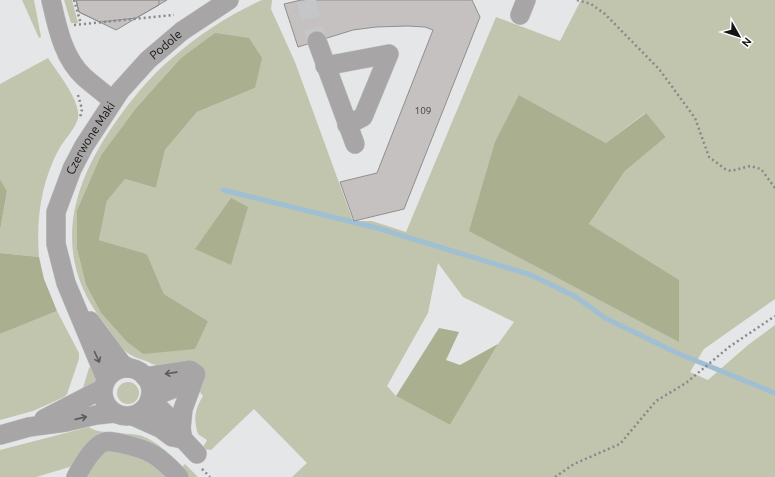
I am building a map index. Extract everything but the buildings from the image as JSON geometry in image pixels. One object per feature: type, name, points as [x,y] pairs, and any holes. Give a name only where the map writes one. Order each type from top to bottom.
[{"type":"street","name":"Czerwone Maki","points":[[51,0],[60,36],[75,66],[84,77],[113,101],[95,126],[72,168],[56,212],[56,244],[66,283],[104,384]]},
{"type":"street","name":"Podole","points":[[113,101],[148,60],[182,31],[229,0]]},
{"type":"street","points":[[317,41],[355,144]]},
{"type":"street","points":[[325,66],[389,54],[363,117],[347,125]]},
{"type":"street","name":"Czerwone Maki","points":[[71,296],[115,356],[122,364],[129,368]]},
{"type":"street","points":[[0,435],[28,427],[66,422],[96,415],[124,415],[140,412],[150,399],[150,387],[145,377],[136,370],[129,368],[116,370],[104,384],[28,427]]},
{"type":"street","points":[[145,377],[190,370],[196,374],[183,409],[182,434]]},
{"type":"street","points":[[150,399],[193,382]]},
{"type":"street","points":[[104,384],[105,403],[124,415],[160,428],[172,437],[182,434]]},
{"type":"street","points":[[150,399],[198,454]]},
{"type":"street","points":[[72,476],[100,444],[111,441],[144,448],[166,463],[179,477]]},
{"type":"path","points":[[74,0],[81,24]]},
{"type":"path","points":[[577,0],[591,4],[605,14],[659,69],[695,118],[709,157],[725,169],[731,171],[750,166],[761,169],[775,188]]},
{"type":"path","points":[[67,26],[179,15]]},
{"type":"path","points":[[77,93],[82,109],[79,123]]},
{"type":"path","points":[[555,477],[574,464],[620,444],[656,401],[686,383],[729,347],[775,316]]},
{"type":"green space","points":[[22,0],[34,0],[41,37],[39,38]]},
{"type":"green space","points":[[64,0],[72,0],[78,23],[71,23]]},
{"type":"green space","points":[[262,0],[272,0],[271,9],[295,62],[353,221],[372,221],[406,232],[496,17],[560,41],[581,0],[775,0],[775,299],[704,349],[690,372],[708,380],[748,345],[775,325],[775,477],[292,477],[307,463],[254,409],[211,450],[202,449],[207,440],[198,434],[195,419],[198,405],[203,396],[199,391],[187,363],[154,365],[127,353],[123,349],[87,296],[76,270],[72,243],[74,216],[80,190],[91,164],[105,138],[139,92],[164,65],[181,50],[214,26]],"holes":[[[180,59],[255,88],[197,112],[165,150],[156,188],[125,179],[107,201],[99,240],[147,254],[164,294],[208,321],[126,341],[101,313],[86,285],[77,249],[77,210],[101,155],[136,108]],[[519,95],[606,143],[645,113],[666,137],[625,171],[589,224]],[[438,263],[463,297],[514,322],[498,344],[450,425],[396,396],[387,386],[428,313]]]},
{"type":"green space","points":[[215,33],[249,38],[262,58],[255,88],[197,112],[165,150],[156,188],[125,179],[107,201],[99,240],[147,254],[164,294],[208,321],[195,349],[143,354],[126,341],[101,313],[86,285],[77,249],[77,210],[101,155],[136,108],[180,59]]},
{"type":"green space","points":[[48,58],[76,103],[78,118],[75,126],[59,149],[44,188],[39,215],[39,257],[0,253],[0,231],[7,191],[0,179],[0,84]]},
{"type":"green space","points":[[519,95],[606,143],[646,113],[666,137],[625,171],[589,224],[679,280],[679,342],[469,231],[495,142]]},
{"type":"green space","points":[[0,179],[7,191],[0,231]]},
{"type":"green space","points":[[231,198],[248,207],[231,265],[195,249]]},
{"type":"green space","points":[[0,253],[39,257],[44,279],[57,311],[0,334]]},
{"type":"green space","points":[[57,311],[79,353],[79,359],[67,394],[64,397],[33,411],[0,420],[0,334]]},
{"type":"green space","points":[[439,328],[459,332],[446,360],[460,365],[498,344],[450,425],[396,396]]},
{"type":"green space","points":[[92,364],[96,377],[94,383],[82,391],[89,368]]},
{"type":"green space","points":[[128,382],[136,385],[139,393],[136,401],[128,404],[120,401],[117,393],[120,385]]},
{"type":"green space","points":[[89,427],[94,430],[136,435],[148,438],[164,449],[182,467],[185,464],[198,477],[186,477],[112,437],[73,466],[36,477],[0,477],[0,450]]},
{"type":"green space","points":[[105,450],[141,457],[170,477],[86,477],[100,454]]},
{"type":"waterway","points":[[223,190],[377,228],[531,275],[576,297],[605,318],[677,353],[775,393]]},
{"type":"tunnel","points":[[306,0],[317,41]]}]
